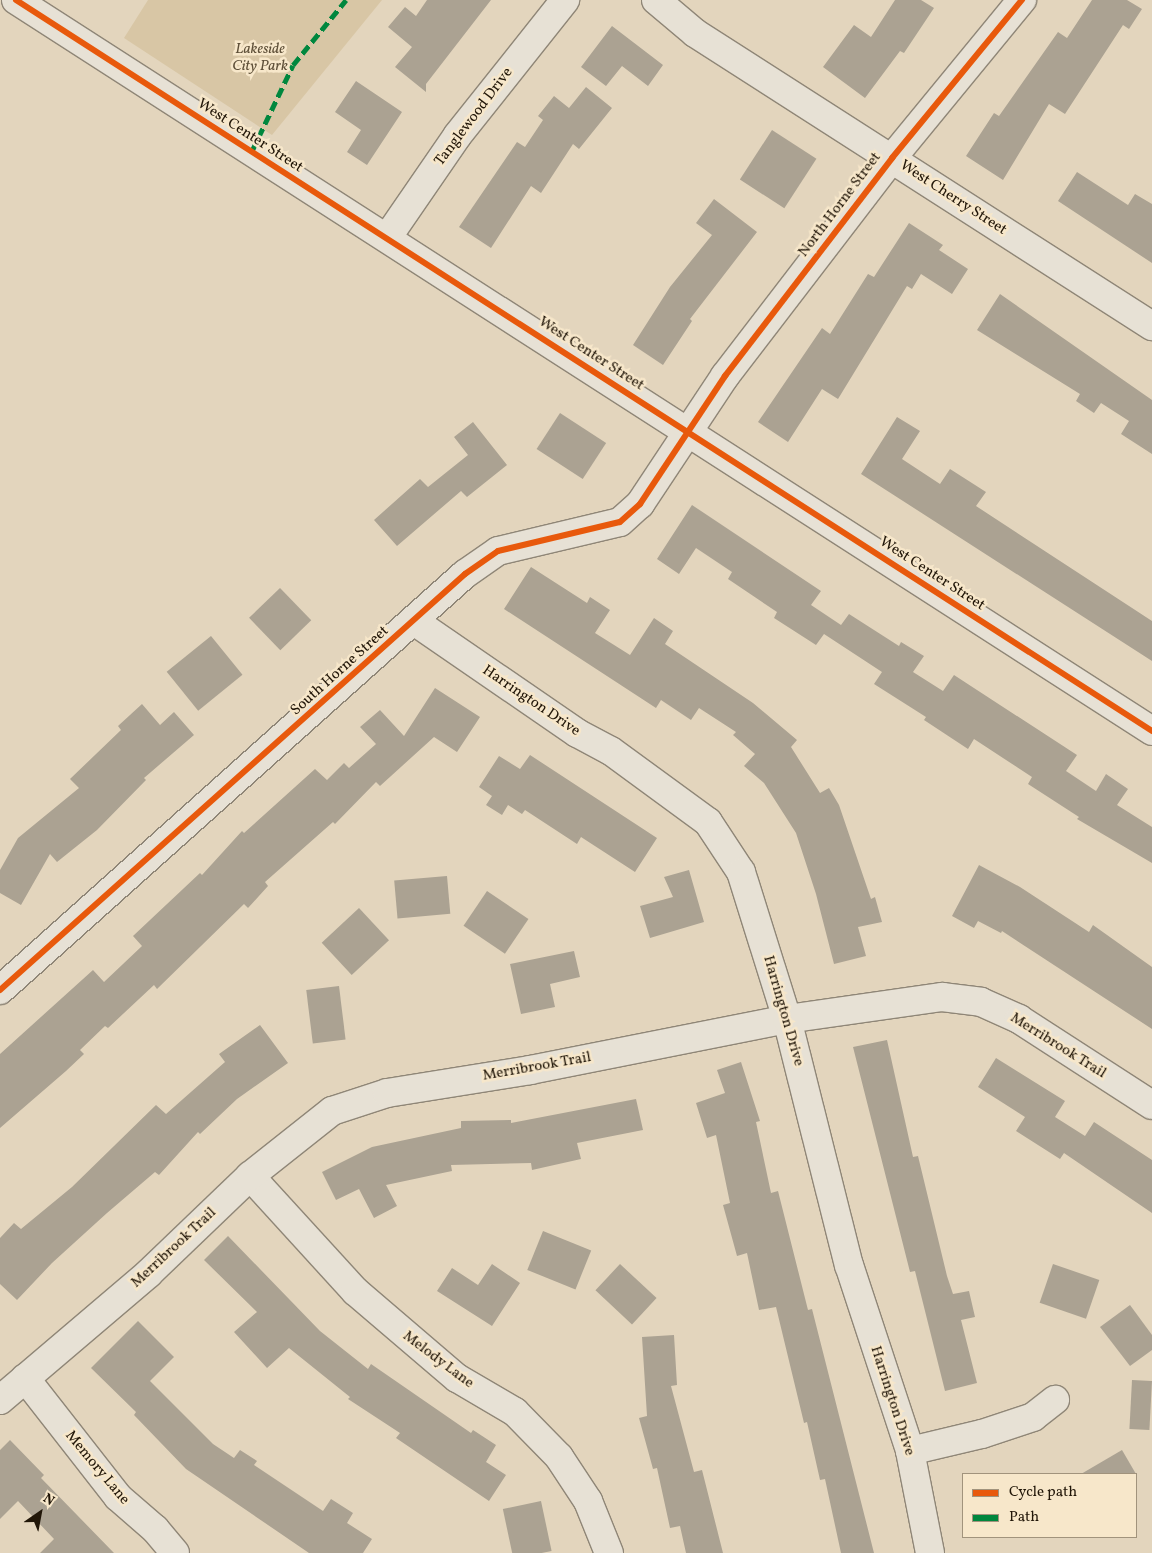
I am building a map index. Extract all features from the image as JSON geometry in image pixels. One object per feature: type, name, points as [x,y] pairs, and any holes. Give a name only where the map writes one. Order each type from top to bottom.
[{"type":"street","name":"West Center Street","points":[[16,0],[1152,731]]},
{"type":"street","name":"Tanglewood Drive","points":[[387,238],[463,129],[565,0]]},
{"type":"street","name":"West Cherry Street","points":[[656,0],[695,33],[1152,326]]},
{"type":"street","name":"North Horne Street","points":[[687,431],[892,158],[1022,0]]},
{"type":"street","name":"South Horne Street","points":[[0,990],[465,574],[498,551],[620,522],[640,504],[660,476],[687,431]]},
{"type":"street","name":"Harrington Drive","points":[[414,621],[577,733],[611,751],[708,822],[741,872],[787,1019],[849,1265],[910,1451],[930,1553]]},
{"type":"street","name":"Merribrook Trail","points":[[0,1400],[149,1274],[250,1176],[332,1111],[387,1093],[530,1070],[787,1019],[942,997],[981,1002],[1019,1019],[1152,1105]]},
{"type":"street","name":"Melody Lane","points":[[250,1176],[362,1297],[457,1378],[515,1412],[559,1457],[588,1501],[608,1553]]},
{"type":"street","name":"Memory Lane","points":[[25,1378],[118,1497],[155,1529],[175,1553]]},
{"type":"street","points":[[910,1451],[982,1434],[1033,1417],[1055,1400]]},
{"type":"green space","name":"Lakeside City Park","points":[[148,0],[382,0],[272,135],[124,38]]},
{"type":"building","points":[[427,0],[491,0],[426,84],[426,92],[395,67],[412,47],[388,27],[405,7],[416,16]]},
{"type":"building","points":[[895,0],[921,0],[934,8],[904,53],[900,51],[865,98],[823,67],[854,25],[871,37]]},
{"type":"building","points":[[1092,0],[1127,0],[1142,9],[1129,29],[1123,25],[1065,114],[1049,104],[1003,180],[966,156],[994,113],[999,116],[1058,32],[1067,38]]},
{"type":"building","points":[[612,26],[663,65],[648,86],[622,66],[606,86],[581,67]]},
{"type":"building","points":[[356,81],[402,112],[367,165],[347,152],[361,130],[335,112]]},
{"type":"building","points":[[586,87],[612,108],[579,149],[573,144],[541,193],[531,186],[491,248],[459,227],[517,142],[525,147],[543,120],[538,116],[554,96],[569,108]]},
{"type":"building","points":[[772,130],[816,159],[784,208],[740,179]]},
{"type":"building","points":[[1077,172],[1128,205],[1135,194],[1152,204],[1152,263],[1058,201]]},
{"type":"building","points":[[714,199],[757,232],[690,319],[692,321],[663,365],[633,345],[670,287],[712,235],[696,223]]},
{"type":"building","points":[[909,223],[943,245],[939,250],[968,269],[952,294],[921,274],[912,289],[907,286],[838,399],[822,389],[788,442],[758,422],[822,328],[830,334],[868,274],[874,277]]},
{"type":"building","points":[[1000,294],[1152,400],[1152,454],[1121,434],[1129,421],[1101,403],[1094,413],[1076,401],[1080,394],[977,330]]},
{"type":"building","points":[[560,413],[606,443],[583,479],[537,449]]},
{"type":"building","points":[[897,417],[920,431],[902,459],[940,484],[950,469],[986,492],[976,506],[1152,621],[1152,661],[861,474]]},
{"type":"building","points":[[473,422],[507,465],[467,497],[461,491],[397,546],[374,520],[420,479],[428,487],[468,455],[454,437]]},
{"type":"building","points":[[692,505],[821,591],[811,605],[841,625],[849,614],[899,646],[901,642],[924,656],[913,672],[943,691],[954,675],[1077,755],[1066,771],[1096,791],[1106,774],[1128,789],[1117,805],[1152,827],[1152,863],[1077,819],[1079,817],[1028,784],[1032,777],[974,739],[968,749],[924,720],[926,717],[874,684],[882,672],[824,634],[816,645],[774,618],[777,612],[728,579],[732,572],[696,548],[679,574],[657,559]]},
{"type":"building","points":[[531,567],[587,603],[590,597],[610,610],[595,633],[630,655],[654,618],[673,631],[665,644],[753,703],[797,740],[791,747],[820,793],[829,788],[839,805],[871,899],[875,897],[882,922],[858,927],[866,956],[834,964],[816,894],[796,833],[764,783],[744,766],[755,754],[733,735],[736,732],[699,708],[691,720],[661,700],[656,708],[504,609]]},
{"type":"building","points":[[280,588],[311,620],[280,650],[249,618]]},
{"type":"building","points":[[211,636],[242,675],[198,711],[167,672]]},
{"type":"building","points":[[435,688],[480,717],[457,752],[434,737],[380,786],[376,782],[335,824],[333,822],[265,882],[268,886],[248,908],[244,904],[157,989],[154,985],[108,1028],[105,1026],[80,1050],[84,1054],[0,1128],[0,1054],[93,970],[104,982],[142,946],[133,936],[200,873],[202,875],[242,831],[244,833],[315,769],[327,780],[344,763],[349,768],[376,744],[360,727],[380,710],[404,736]]},
{"type":"building","points":[[142,704],[160,725],[174,712],[194,735],[144,778],[146,780],[97,830],[57,862],[50,854],[21,905],[0,893],[0,870],[18,838],[79,788],[70,779],[121,730],[118,726]]},
{"type":"building","points":[[530,755],[657,838],[635,872],[581,837],[577,844],[525,810],[522,814],[508,805],[502,815],[486,805],[492,796],[479,787],[499,756],[520,769]]},
{"type":"building","points":[[979,865],[1020,887],[1089,932],[1093,925],[1152,967],[1152,1029],[1002,931],[1001,933],[978,921],[974,928],[952,916]]},
{"type":"building","points":[[689,870],[704,922],[650,938],[640,906],[673,897],[664,877]]},
{"type":"building","points":[[447,876],[450,914],[398,918],[394,881]]},
{"type":"building","points":[[487,891],[528,919],[505,954],[464,926]]},
{"type":"building","points":[[359,908],[389,940],[352,975],[322,943]]},
{"type":"building","points":[[574,951],[580,977],[550,984],[555,1007],[521,1014],[510,964]]},
{"type":"building","points":[[339,986],[346,1040],[313,1044],[306,990]]},
{"type":"building","points":[[260,1025],[288,1063],[237,1099],[200,1134],[198,1132],[159,1175],[155,1172],[107,1213],[52,1263],[17,1300],[0,1284],[0,1238],[14,1223],[21,1229],[72,1187],[156,1105],[166,1114],[225,1062],[219,1054]]},
{"type":"building","points":[[887,1040],[913,1157],[918,1156],[947,1276],[953,1294],[969,1291],[975,1317],[961,1320],[977,1383],[945,1391],[915,1271],[910,1272],[853,1047]]},
{"type":"building","points":[[996,1058],[1065,1101],[1055,1117],[1085,1136],[1094,1122],[1152,1160],[1152,1213],[1064,1153],[1060,1159],[1016,1131],[1025,1117],[978,1087]]},
{"type":"building","points":[[741,1062],[760,1121],[756,1122],[771,1193],[778,1191],[808,1310],[812,1309],[874,1553],[841,1553],[825,1479],[820,1480],[807,1422],[804,1423],[776,1307],[759,1310],[747,1253],[737,1256],[723,1205],[730,1203],[716,1135],[707,1138],[696,1103],[725,1093],[717,1070]]},
{"type":"building","points":[[636,1099],[643,1130],[577,1143],[581,1159],[532,1170],[531,1163],[451,1165],[452,1171],[386,1185],[397,1206],[374,1218],[359,1189],[336,1200],[322,1172],[372,1147],[461,1128],[461,1121],[511,1120],[511,1123]]},
{"type":"building","points":[[543,1231],[591,1250],[575,1289],[527,1270]]},
{"type":"building","points":[[228,1236],[320,1331],[368,1369],[371,1364],[471,1433],[473,1430],[496,1445],[486,1462],[506,1475],[489,1501],[396,1438],[400,1433],[348,1399],[350,1397],[289,1348],[267,1368],[234,1332],[257,1312],[204,1260]]},
{"type":"building","points":[[492,1264],[520,1283],[492,1326],[437,1291],[452,1268],[478,1285]]},
{"type":"building","points":[[620,1264],[657,1298],[632,1324],[595,1290]]},
{"type":"building","points":[[1053,1264],[1099,1280],[1086,1319],[1040,1303]]},
{"type":"building","points":[[1130,1305],[1152,1335],[1152,1350],[1130,1366],[1100,1327]]},
{"type":"building","points":[[138,1321],[174,1357],[150,1381],[213,1444],[234,1458],[240,1450],[257,1461],[254,1465],[323,1511],[331,1499],[353,1513],[347,1523],[372,1539],[363,1553],[309,1553],[186,1469],[134,1415],[136,1412],[91,1368]]},
{"type":"building","points":[[674,1335],[677,1385],[671,1386],[694,1472],[702,1470],[723,1553],[686,1553],[680,1526],[670,1528],[657,1468],[653,1469],[639,1418],[647,1416],[642,1337]]},
{"type":"building","points":[[1132,1380],[1152,1381],[1149,1430],[1129,1429]]},
{"type":"building","points":[[10,1440],[44,1475],[41,1478],[114,1553],[40,1553],[54,1539],[18,1501],[0,1519],[0,1450]]},
{"type":"building","points":[[1122,1450],[1135,1473],[1083,1473]]},
{"type":"building","points":[[541,1501],[552,1551],[542,1553],[512,1553],[503,1509]]},
{"type":"marked path","points":[[252,151],[293,65],[346,0]]},
{"type":"cycle path","points":[[16,0],[1152,731]]},
{"type":"cycle path","points":[[0,990],[465,574],[498,551],[620,522],[640,504],[725,376],[892,158],[1022,0]]}]
